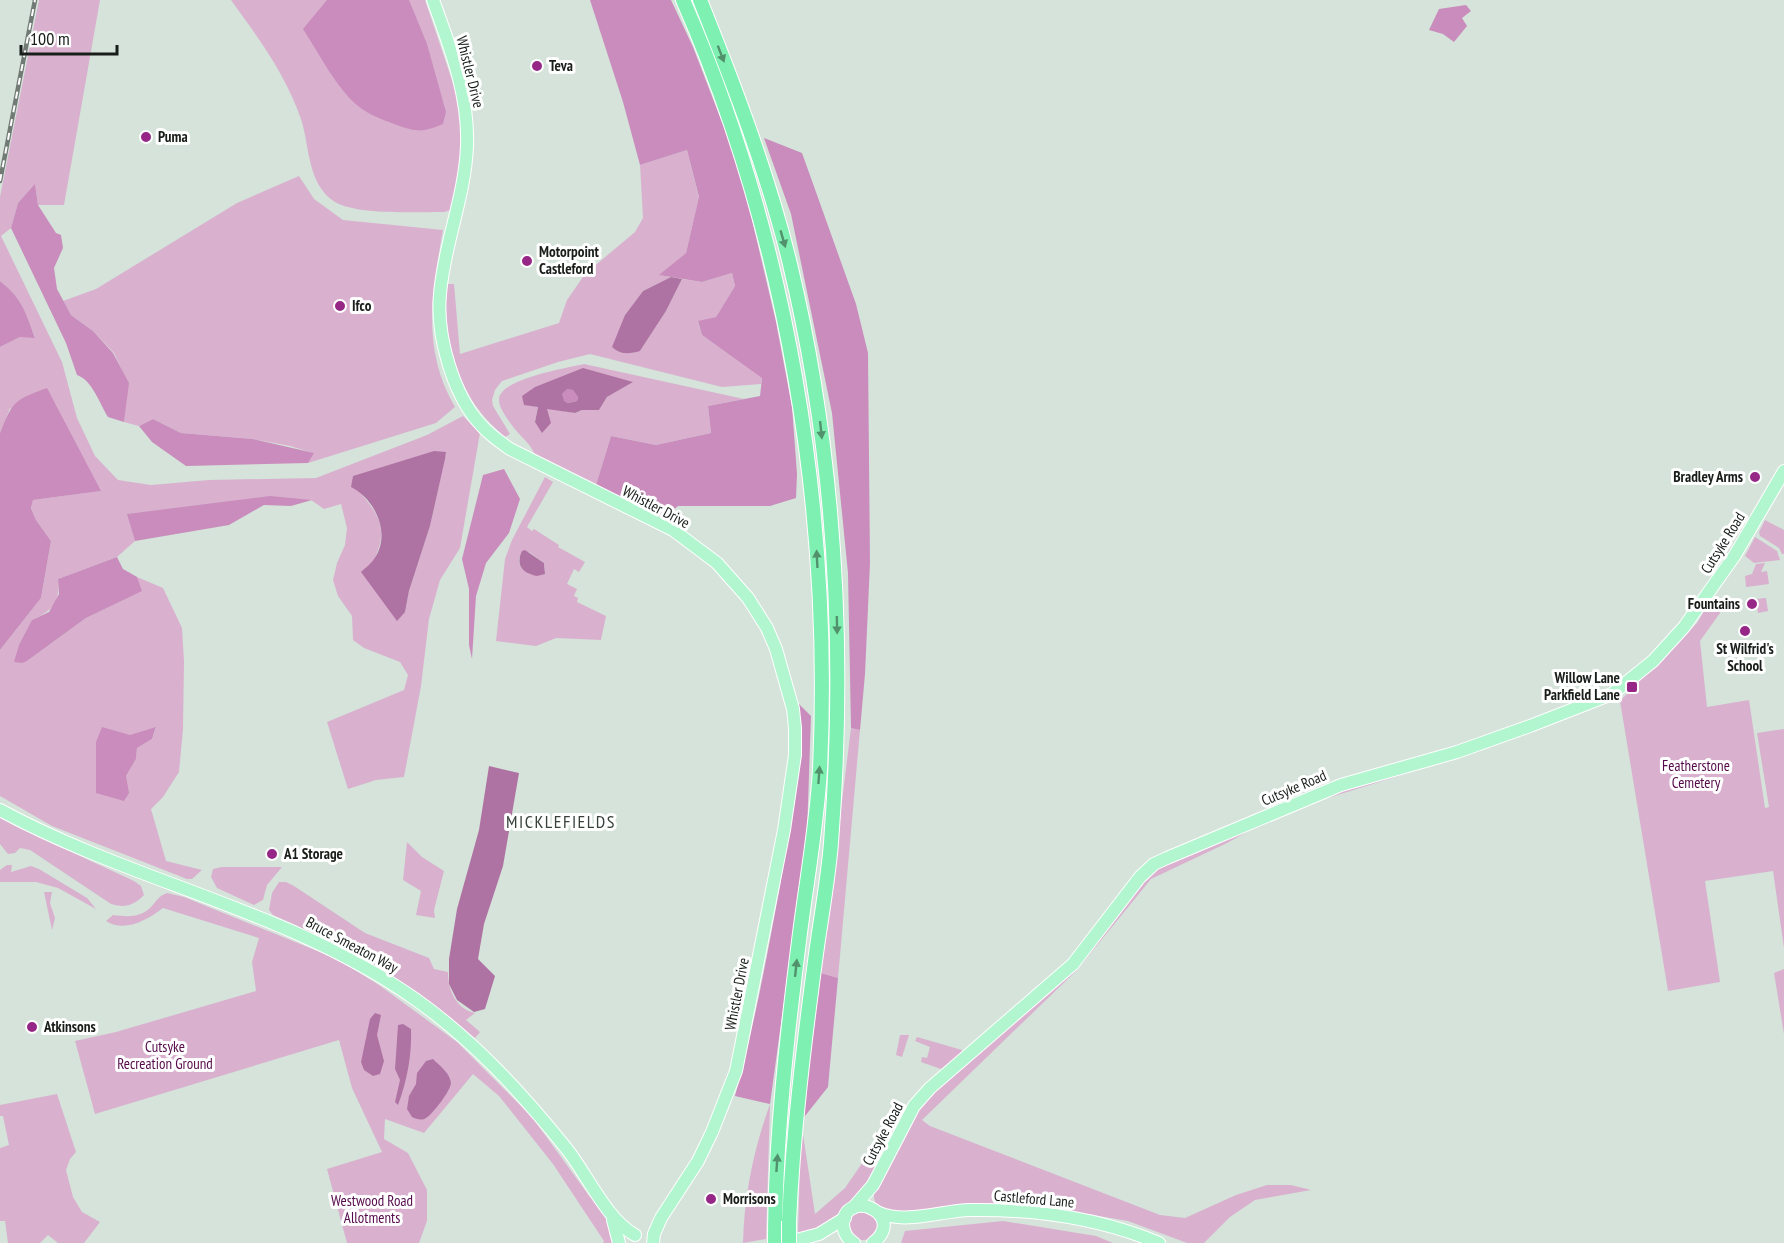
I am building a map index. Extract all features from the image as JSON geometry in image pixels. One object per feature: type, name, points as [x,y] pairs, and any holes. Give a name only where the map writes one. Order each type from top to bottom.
[{"type":"highway","points":[[683,0],[726,107],[750,178],[762,224],[788,339],[806,444],[815,525],[820,621],[820,769],[813,849],[800,930],[783,1084],[775,1243]]},
{"type":"highway","points":[[700,0],[765,172],[789,260],[819,412],[832,544],[837,621],[837,755],[831,847],[796,1119],[787,1243]]},
{"type":"main road","name":"Whistler Drive","points":[[433,0],[460,83],[467,130],[463,190],[439,295],[444,346],[460,392],[474,417],[510,449],[667,527],[717,563],[748,598],[767,628],[780,660],[793,709],[795,755],[786,818],[736,1071],[712,1132],[695,1167],[661,1218],[652,1243]]},
{"type":"main road","name":"Cutsyke Road","points":[[787,1243],[819,1234],[849,1213],[873,1185],[914,1106],[930,1088],[1073,964],[1140,876],[1154,864],[1341,785],[1457,752],[1612,694],[1653,661],[1684,627],[1735,555],[1784,471]]},
{"type":"main road","name":"Bruce Smeaton Way","points":[[0,810],[25,824],[107,860],[261,917],[334,950],[377,973],[443,1020],[514,1086],[569,1151],[612,1216],[628,1231],[652,1243]]},
{"type":"main road","name":"Cutsyke Road","points":[[873,1185],[873,1202],[883,1223],[878,1238]]},
{"type":"main road","name":"Castleford Lane","points":[[849,1213],[864,1206],[902,1218],[966,1210],[1047,1213],[1104,1224],[1133,1232],[1159,1243]]},
{"type":"main road","points":[[849,1213],[843,1224],[844,1231],[853,1242]]},
{"type":"main road","name":"Bruce Smeaton Way","points":[[612,1216],[620,1243]]},
{"type":"main road","name":"Whistler Drive","points":[[620,1243],[637,1235],[661,1218]]},
{"type":"main road","points":[[878,1238],[902,1218]]},
{"type":"main road","name":"Cutsyke Road","points":[[819,1234],[853,1242]]},
{"type":"green space","points":[[39,0],[100,0],[64,205],[38,205],[35,185],[18,203],[11,228],[1,236],[62,362],[77,418],[95,456],[118,480],[151,485],[209,480],[316,478],[427,435],[463,416],[480,433],[460,548],[440,580],[429,619],[421,686],[404,777],[376,780],[348,789],[327,722],[404,690],[408,675],[400,662],[364,648],[353,640],[352,616],[338,596],[333,580],[345,545],[347,528],[341,504],[324,509],[311,500],[128,514],[135,541],[117,557],[58,579],[58,594],[54,605],[32,620],[27,661],[86,618],[141,591],[137,577],[163,588],[182,628],[183,729],[179,772],[163,797],[151,809],[166,861],[202,870],[192,879],[52,826],[0,796],[0,650],[41,598],[51,541],[36,520],[31,507],[33,500],[100,491],[10,408],[0,433],[0,347],[20,337],[35,337],[26,313],[18,300],[0,281],[0,197]],"holes":[[[446,452],[430,526],[409,591],[405,612],[374,560],[381,539],[380,522],[359,491]],[[102,728],[130,736],[156,728],[152,739],[137,748],[136,759],[126,776]]]},
{"type":"green space","points":[[231,0],[425,0],[459,101],[462,149],[454,209],[444,212],[372,211],[345,206],[335,202],[326,194],[314,175],[295,102],[270,57]]},
{"type":"green space","points":[[687,150],[699,198],[686,253],[660,275],[671,277],[643,291],[625,315],[640,351],[666,311],[682,279],[702,282],[732,273],[735,286],[716,317],[698,322],[702,335],[762,377],[761,384],[722,387],[590,354],[502,381],[495,390],[492,400],[493,406],[510,434],[505,437],[488,421],[470,397],[456,366],[446,316],[448,284],[454,284],[460,354],[559,323],[567,300],[585,274],[635,232],[643,218],[640,165]]},
{"type":"green space","points":[[299,176],[314,199],[343,220],[443,230],[433,298],[433,342],[444,385],[455,407],[436,423],[308,463],[313,453],[290,446],[253,439],[181,433],[153,419],[139,426],[124,422],[128,383],[114,353],[93,331],[71,315],[63,301],[96,289],[237,203]]},
{"type":"green space","points":[[584,364],[744,399],[708,406],[711,433],[656,445],[611,436],[596,485],[536,458],[530,446],[514,428],[499,404],[502,393],[509,386],[521,380]],"holes":[[[632,382],[607,397],[599,410],[582,410],[575,413],[547,408],[535,422],[538,407]]]},
{"type":"green space","points":[[545,477],[553,482],[527,527],[532,531],[534,529],[559,545],[558,547],[585,562],[579,572],[574,569],[567,584],[577,589],[574,596],[578,598],[577,602],[606,616],[601,640],[556,638],[536,646],[496,641],[505,559],[512,540]],"holes":[[[529,552],[544,563],[545,571],[527,571],[521,567],[519,558]]]},
{"type":"green space","points":[[1765,520],[1784,530],[1784,554],[1760,536],[1759,532]]},
{"type":"green space","points":[[1755,537],[1777,551],[1780,560],[1754,563],[1745,556]]},
{"type":"green space","points":[[1765,563],[1761,572],[1767,571],[1769,584],[1746,587],[1745,576],[1752,574],[1756,564]]},
{"type":"green space","points":[[1766,598],[1768,611],[1758,613],[1756,599]]},
{"type":"green space","name":"Featherstone Cemetery","points":[[1711,599],[1717,603],[1720,613],[1700,641],[1707,707],[1749,700],[1765,808],[1769,807],[1757,733],[1784,729],[1784,948],[1773,871],[1705,881],[1720,982],[1668,991],[1620,701],[1697,623]]},
{"type":"green space","points":[[851,728],[860,730],[838,978],[821,973]]},
{"type":"green space","points":[[1440,762],[1315,802],[1252,829],[1151,879],[1076,971],[922,1120],[930,1126],[1160,1215],[1185,1218],[1236,1195],[1267,1185],[1291,1185],[1311,1190],[1255,1200],[1230,1217],[1204,1243],[1187,1243],[1128,1221],[1064,1210],[998,1206],[945,1207],[900,1213],[877,1207],[874,1190],[917,1106],[1080,959],[1148,871],[1344,786]]},
{"type":"green space","points":[[0,816],[13,825],[134,881],[141,886],[144,895],[129,905],[111,904],[30,850],[20,848],[15,853],[8,854],[0,844]]},
{"type":"green space","points":[[407,842],[422,857],[444,871],[434,910],[435,918],[416,915],[421,891],[403,880]]},
{"type":"green space","points":[[7,865],[12,865],[11,872],[31,866],[39,869],[87,898],[96,909],[58,888],[36,882],[0,882],[0,870]]},
{"type":"green space","points":[[282,867],[267,885],[263,900],[254,905],[217,888],[211,877],[213,869]]},
{"type":"green space","points":[[279,882],[286,882],[294,886],[365,933],[429,958],[434,969],[448,972],[454,998],[468,1011],[475,1013],[466,1020],[480,1032],[475,1038],[395,978],[344,949],[273,915],[269,910],[272,893]]},
{"type":"green space","points":[[44,892],[52,892],[50,903],[55,918],[52,930]]},
{"type":"green space","points":[[167,893],[184,897],[337,959],[379,985],[457,1042],[532,1117],[592,1197],[607,1221],[612,1243],[603,1243],[604,1241],[553,1164],[499,1096],[473,1074],[424,1133],[385,1119],[384,1139],[408,1153],[427,1190],[427,1221],[419,1243],[347,1243],[327,1169],[382,1152],[352,1088],[339,1040],[95,1114],[75,1041],[116,1032],[256,991],[252,962],[259,938],[163,908],[136,924],[121,926],[106,921],[113,915],[139,915]]},
{"type":"green space","points":[[1784,969],[1784,1034],[1774,973]]},
{"type":"green space","points":[[900,1035],[909,1035],[902,1057],[896,1055]]},
{"type":"green space","points":[[917,1037],[962,1050],[962,1053],[941,1069],[921,1062],[922,1057],[927,1058],[930,1047],[915,1041]]},
{"type":"green space","points":[[57,1094],[76,1152],[70,1159],[66,1170],[73,1197],[82,1212],[100,1222],[84,1243],[58,1243],[48,1235],[40,1243],[8,1243],[5,1221],[0,1221],[0,1148],[9,1145],[3,1116],[0,1116],[0,1105]]},
{"type":"green space","points":[[770,1104],[766,1239],[743,1243],[745,1207],[751,1172]]},
{"type":"green space","points":[[801,1121],[815,1214],[845,1188],[876,1143],[886,1142],[869,1179],[842,1211],[820,1227],[798,1235]]},
{"type":"green space","points":[[863,1212],[873,1216],[877,1226],[873,1236],[863,1240],[853,1236],[849,1226],[853,1216]]},
{"type":"green space","points":[[1003,1221],[1096,1236],[1113,1243],[901,1243],[905,1231]]},
{"type":"shaded area","points":[[327,0],[409,0],[427,44],[446,112],[443,124],[424,130],[408,129],[370,114],[350,98],[303,29]]},
{"type":"shaded area","points":[[590,0],[671,0],[693,47],[740,169],[776,322],[792,407],[797,474],[796,498],[770,506],[678,506],[664,518],[596,485],[611,436],[656,445],[711,433],[708,406],[760,396],[762,378],[702,335],[698,321],[716,317],[735,286],[732,273],[702,282],[659,275],[686,253],[699,197],[687,150],[640,165],[623,102]]},
{"type":"shaded area","points":[[1466,5],[1471,11],[1462,18],[1467,26],[1454,42],[1443,34],[1429,30],[1439,9]]},
{"type":"shaded area","points":[[764,138],[802,153],[856,304],[868,353],[870,563],[860,730],[851,728],[848,573],[832,413],[791,214]]},
{"type":"shaded area","points":[[35,184],[38,205],[56,233],[61,235],[63,248],[54,268],[57,289],[71,315],[93,331],[113,353],[129,383],[124,422],[108,417],[91,387],[77,375],[66,343],[11,228],[18,203]]},
{"type":"shaded area","points":[[671,277],[682,279],[666,311],[640,351],[625,353],[612,347],[625,315],[643,291]]},
{"type":"shaded area","points":[[0,281],[18,300],[26,313],[35,338],[20,337],[0,347]]},
{"type":"shaded area","points":[[583,368],[633,382],[607,397],[599,410],[582,410],[575,413],[547,409],[551,423],[542,433],[535,422],[538,407],[524,405],[522,396],[535,387]],"holes":[[[567,389],[573,390],[578,397],[577,401],[568,403],[564,401],[562,394]]]},
{"type":"shaded area","points":[[47,388],[101,491],[33,500],[31,508],[36,520],[51,541],[41,598],[0,650],[0,433],[8,414],[16,403],[28,395]]},
{"type":"shaded area","points":[[567,389],[573,390],[578,397],[577,401],[568,403],[563,401],[562,394]]},
{"type":"shaded area","points":[[153,419],[181,433],[253,439],[314,453],[308,463],[186,466],[152,442],[139,426]]},
{"type":"shaded area","points":[[434,451],[446,452],[445,459],[430,526],[409,591],[405,612],[397,621],[361,572],[373,561],[379,549],[381,528],[374,508],[351,487],[353,476]]},
{"type":"shaded area","points":[[504,469],[520,499],[509,533],[486,563],[476,596],[472,659],[469,645],[469,589],[462,559],[483,475]]},
{"type":"shaded area","points":[[270,496],[312,500],[291,506],[264,505],[229,525],[135,541],[127,514]]},
{"type":"shaded area","points":[[525,550],[544,563],[545,574],[537,576],[524,571],[519,561],[522,551]]},
{"type":"shaded area","points":[[117,557],[123,569],[137,577],[142,591],[86,618],[27,661],[14,662],[19,645],[32,620],[49,612],[59,594],[58,579]]},
{"type":"shaded area","points":[[799,704],[811,716],[807,833],[770,1104],[735,1096],[760,992],[780,886],[797,773]]},
{"type":"shaded area","points":[[102,727],[130,735],[156,727],[152,739],[137,748],[136,759],[126,776],[129,793],[124,801],[96,793],[96,742]]},
{"type":"shaded area","points":[[489,766],[519,773],[503,866],[484,924],[478,959],[495,976],[485,1009],[474,1012],[457,1000],[449,984],[449,959],[457,909],[479,830]]},
{"type":"shaded area","points":[[821,973],[838,978],[828,1087],[801,1121]]},
{"type":"shaded area","points":[[375,1013],[381,1015],[377,1035],[384,1061],[380,1074],[373,1076],[364,1070],[361,1062],[370,1019]]},
{"type":"shaded area","points":[[403,1024],[411,1029],[411,1048],[398,1105],[395,1102],[400,1080],[395,1069],[398,1025]]},
{"type":"shaded area","points":[[433,1059],[449,1076],[451,1083],[441,1102],[429,1116],[417,1119],[412,1117],[407,1109],[409,1096],[416,1084],[417,1073],[426,1061]]},
{"type":"railway","points":[[0,181],[35,0]]},
{"type":"place","name":"Teva","points":[[537,66]]},
{"type":"place","name":"Puma","points":[[146,137]]},
{"type":"place","name":"Motorpoint Castleford","points":[[527,261]]},
{"type":"place","name":"Ifco","points":[[340,306]]},
{"type":"place","name":"Bradley Arms","points":[[1755,477]]},
{"type":"place","name":"Fountains","points":[[1752,604]]},
{"type":"place","name":"St Wilfrid's School","points":[[1745,631]]},
{"type":"place","name":"Willow Lane Parkfield Lane","points":[[1632,687]]},
{"type":"place","name":"A1 Storage","points":[[272,854]]},
{"type":"place","name":"Atkinsons","points":[[32,1027]]},
{"type":"place","name":"Morrisons","points":[[711,1199]]},
{"type":"district","name":"MICKLEFIELDS","points":[[561,822]]},
{"type":"park label","name":"Cutsyke Recreation Ground","points":[[165,1056]]},
{"type":"park label","name":"Westwood Road Allotments","points":[[372,1210]]}]
